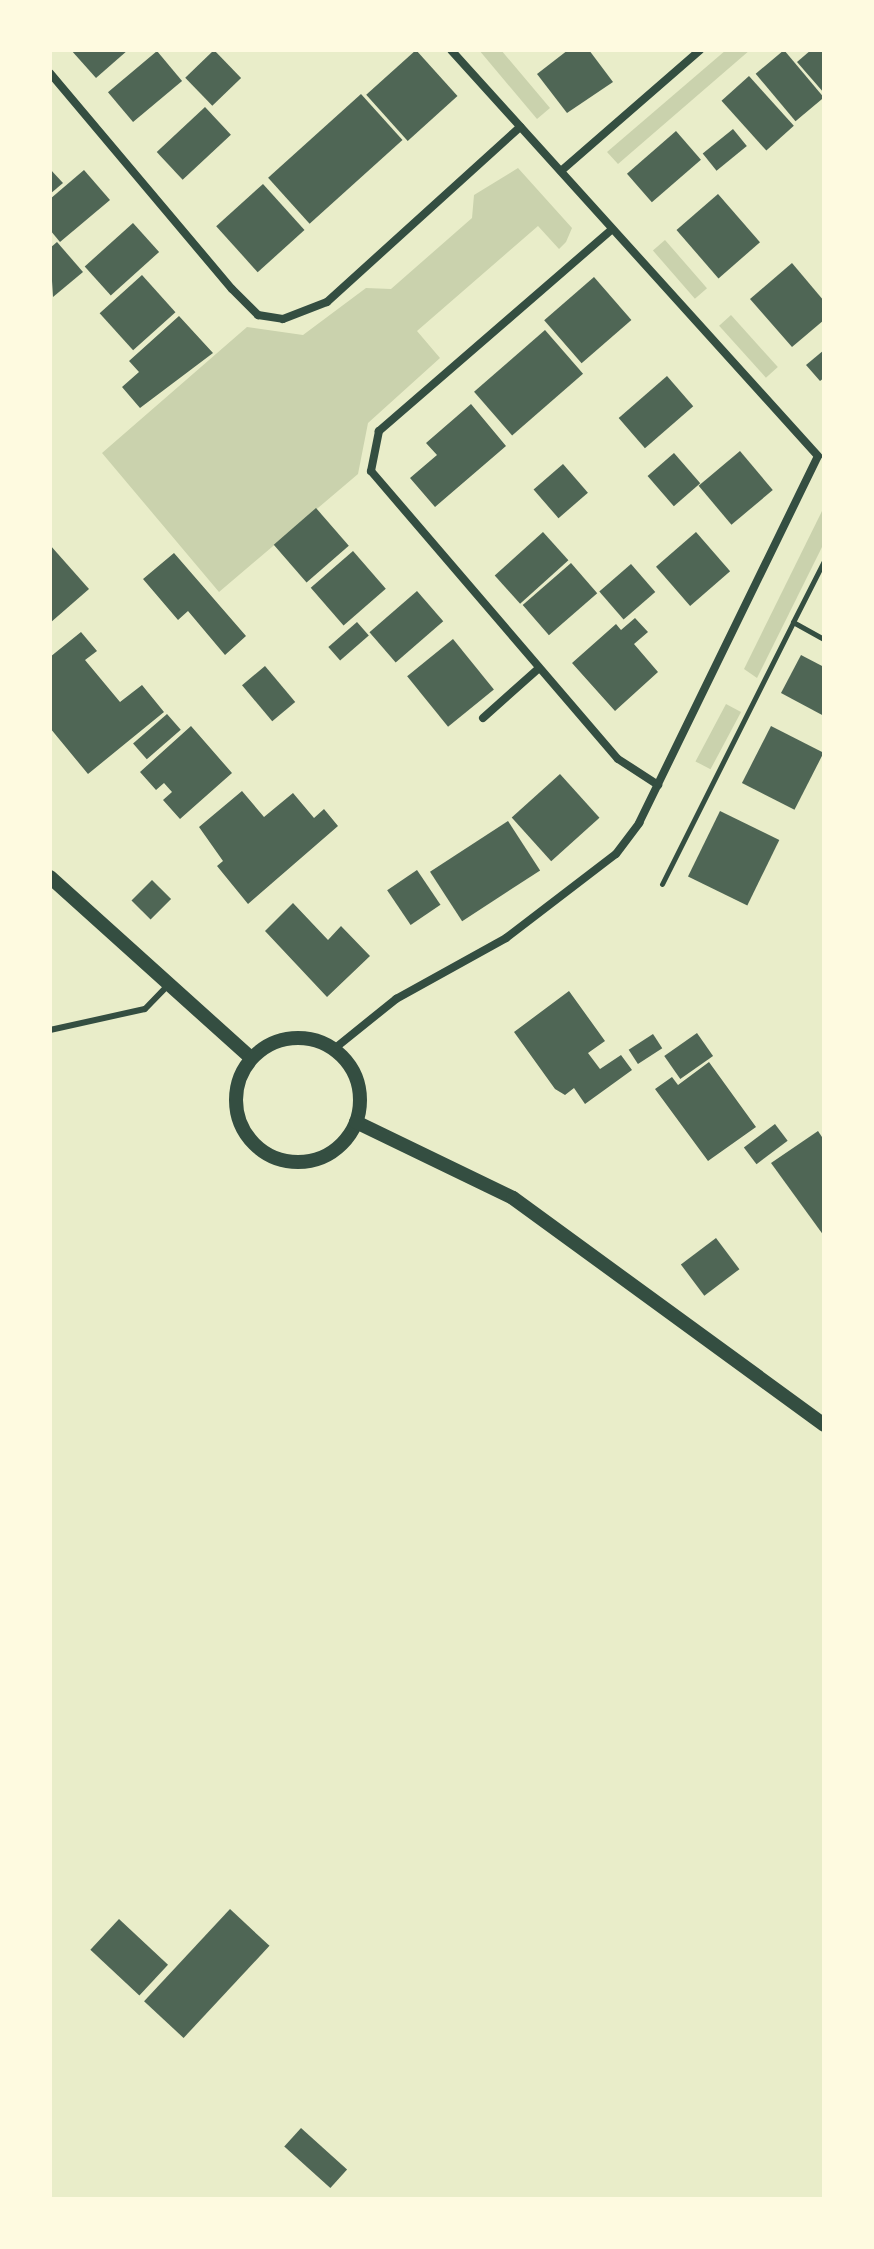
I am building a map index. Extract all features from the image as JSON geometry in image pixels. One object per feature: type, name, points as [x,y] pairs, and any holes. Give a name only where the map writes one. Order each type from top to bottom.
[{"type":"street","points":[[334,1049],[396,999],[563,898],[616,854],[658,785],[821,454],[610,231],[561,171],[451,50]]},
{"type":"street","points":[[561,171],[700,50]]},
{"type":"street","points":[[50,73],[232,289],[258,315],[283,319],[327,302],[520,127]]},
{"type":"street","points":[[610,231],[372,444],[371,471],[380,486],[618,759],[658,785]]},
{"type":"street","points":[[483,718],[538,669]]},
{"type":"street","points":[[50,877],[171,982],[251,1058]]},
{"type":"street","points":[[298,1037],[334,1049],[359,1088],[356,1122],[341,1145],[313,1160],[279,1159],[253,1143],[235,1100],[251,1058],[298,1037]]},
{"type":"street","points":[[356,1122],[513,1198],[824,1425]]},
{"type":"lane","points":[[50,1030],[145,1009],[171,982]]},
{"type":"path","points":[[662,884],[824,561]]},
{"type":"path","points":[[793,622],[824,639]]},
{"type":"green space","points":[[479,50],[501,50],[550,108],[537,119]]},
{"type":"green space","points":[[726,50],[750,50],[618,164],[607,152]]},
{"type":"green space","points":[[518,168],[572,228],[566,242],[559,249],[538,226],[417,331],[440,358],[368,423],[358,474],[219,592],[102,453],[247,327],[303,335],[366,288],[391,289],[472,218],[474,195]]},
{"type":"green space","points":[[665,240],[707,288],[695,299],[653,250]]},
{"type":"green space","points":[[731,315],[778,367],[766,378],[719,326]]},
{"type":"green space","points":[[824,507],[824,543],[757,678],[744,669]]},
{"type":"green space","points":[[726,704],[741,712],[710,769],[695,761]]},
{"type":"building","points":[[71,50],[128,50],[96,78]]},
{"type":"building","points":[[214,50],[241,78],[212,106],[185,78]]},
{"type":"building","points":[[416,50],[457,96],[408,141],[366,95]]},
{"type":"building","points":[[568,50],[589,50],[613,82],[567,113],[537,74]]},
{"type":"building","points":[[784,50],[824,97],[796,121],[756,74]]},
{"type":"building","points":[[811,50],[824,50],[824,93],[797,62]]},
{"type":"building","points":[[157,51],[182,81],[133,122],[108,92]]},
{"type":"building","points":[[749,76],[794,126],[766,151],[722,101]]},
{"type":"building","points":[[361,94],[402,140],[310,224],[268,178]]},
{"type":"building","points":[[205,107],[231,135],[183,180],[157,152]]},
{"type":"building","points":[[733,129],[747,146],[717,171],[703,154]]},
{"type":"building","points":[[676,131],[701,160],[652,202],[627,174]]},
{"type":"building","points":[[50,169],[63,183],[50,194]]},
{"type":"building","points":[[84,170],[110,200],[60,242],[50,230],[50,199]]},
{"type":"building","points":[[263,184],[304,230],[258,272],[216,226]]},
{"type":"building","points":[[718,194],[760,242],[718,278],[676,230]]},
{"type":"building","points":[[133,223],[159,252],[111,295],[85,266]]},
{"type":"building","points":[[57,242],[83,272],[53,297],[50,248]]},
{"type":"building","points":[[792,263],[824,301],[824,320],[792,347],[750,299]]},
{"type":"building","points":[[142,275],[175,312],[133,350],[100,313]]},
{"type":"building","points":[[594,277],[631,320],[582,363],[544,320]]},
{"type":"building","points":[[179,316],[213,353],[140,408],[122,387],[139,372],[129,361]]},
{"type":"building","points":[[545,330],[583,374],[512,435],[474,392]]},
{"type":"building","points":[[824,350],[824,378],[820,381],[806,365]]},
{"type":"building","points":[[667,376],[693,406],[645,448],[619,418]]},
{"type":"building","points":[[471,404],[506,446],[435,507],[410,478],[437,455],[426,443]]},
{"type":"building","points":[[740,451],[773,490],[731,525],[699,486]]},
{"type":"building","points":[[674,453],[700,483],[674,506],[648,476]]},
{"type":"building","points":[[563,464],[588,493],[558,518],[534,490]]},
{"type":"building","points":[[316,508],[349,546],[307,582],[274,545]]},
{"type":"building","points":[[543,532],[568,560],[520,604],[495,575]]},
{"type":"building","points":[[696,532],[730,571],[690,606],[656,567]]},
{"type":"building","points":[[50,545],[89,589],[50,623]]},
{"type":"building","points":[[353,551],[386,589],[344,625],[311,588]]},
{"type":"building","points":[[174,553],[246,636],[225,655],[188,611],[178,620],[143,579]]},
{"type":"building","points":[[571,563],[597,593],[549,635],[523,605]]},
{"type":"building","points":[[631,564],[655,592],[624,619],[599,592]]},
{"type":"building","points":[[417,591],[443,621],[396,663],[369,632]]},
{"type":"building","points":[[635,618],[648,632],[634,644],[658,672],[615,711],[572,663],[616,624],[621,630]]},
{"type":"building","points":[[357,622],[369,636],[340,661],[328,647]]},
{"type":"building","points":[[81,632],[97,651],[85,660],[120,702],[142,685],[164,712],[88,774],[50,728],[50,657]]},
{"type":"building","points":[[453,639],[494,690],[448,727],[407,676]]},
{"type":"building","points":[[801,655],[824,667],[824,716],[781,693]]},
{"type":"building","points":[[265,666],[295,702],[272,721],[242,685]]},
{"type":"building","points":[[167,714],[181,730],[147,759],[133,744]]},
{"type":"building","points":[[191,726],[232,773],[180,819],[163,800],[172,792],[164,783],[156,790],[140,772]]},
{"type":"building","points":[[771,726],[824,753],[795,810],[742,783]]},
{"type":"building","points":[[560,774],[599,818],[551,861],[512,817]]},
{"type":"building","points":[[242,791],[264,817],[293,793],[314,818],[324,809],[338,826],[248,904],[217,866],[223,861],[199,827]]},
{"type":"building","points":[[720,811],[779,840],[747,906],[688,877]]},
{"type":"building","points":[[508,821],[540,870],[462,921],[430,872]]},
{"type":"building","points":[[417,870],[440,905],[411,925],[387,890]]},
{"type":"building","points":[[152,880],[171,899],[151,920],[131,901]]},
{"type":"building","points":[[293,903],[328,940],[341,926],[370,956],[327,997],[265,931]]},
{"type":"building","points":[[569,991],[605,1041],[588,1053],[600,1069],[621,1055],[632,1070],[585,1104],[574,1088],[565,1095],[555,1089],[514,1032]]},
{"type":"building","points":[[697,1033],[713,1056],[680,1079],[664,1056]]},
{"type":"building","points":[[653,1034],[662,1048],[638,1064],[629,1050]]},
{"type":"building","points":[[709,1062],[756,1127],[708,1161],[655,1089],[672,1077],[678,1085]]},
{"type":"building","points":[[775,1124],[788,1141],[756,1164],[744,1147]]},
{"type":"building","points":[[818,1131],[824,1140],[824,1236],[771,1163]]},
{"type":"building","points":[[716,1238],[739,1269],[704,1296],[681,1264]]},
{"type":"building","points":[[230,1909],[269,1946],[184,2038],[144,2001]]},
{"type":"building","points":[[119,1919],[168,1965],[139,1995],[90,1950]]},
{"type":"building","points":[[301,2128],[347,2169],[330,2188],[284,2147]]}]
